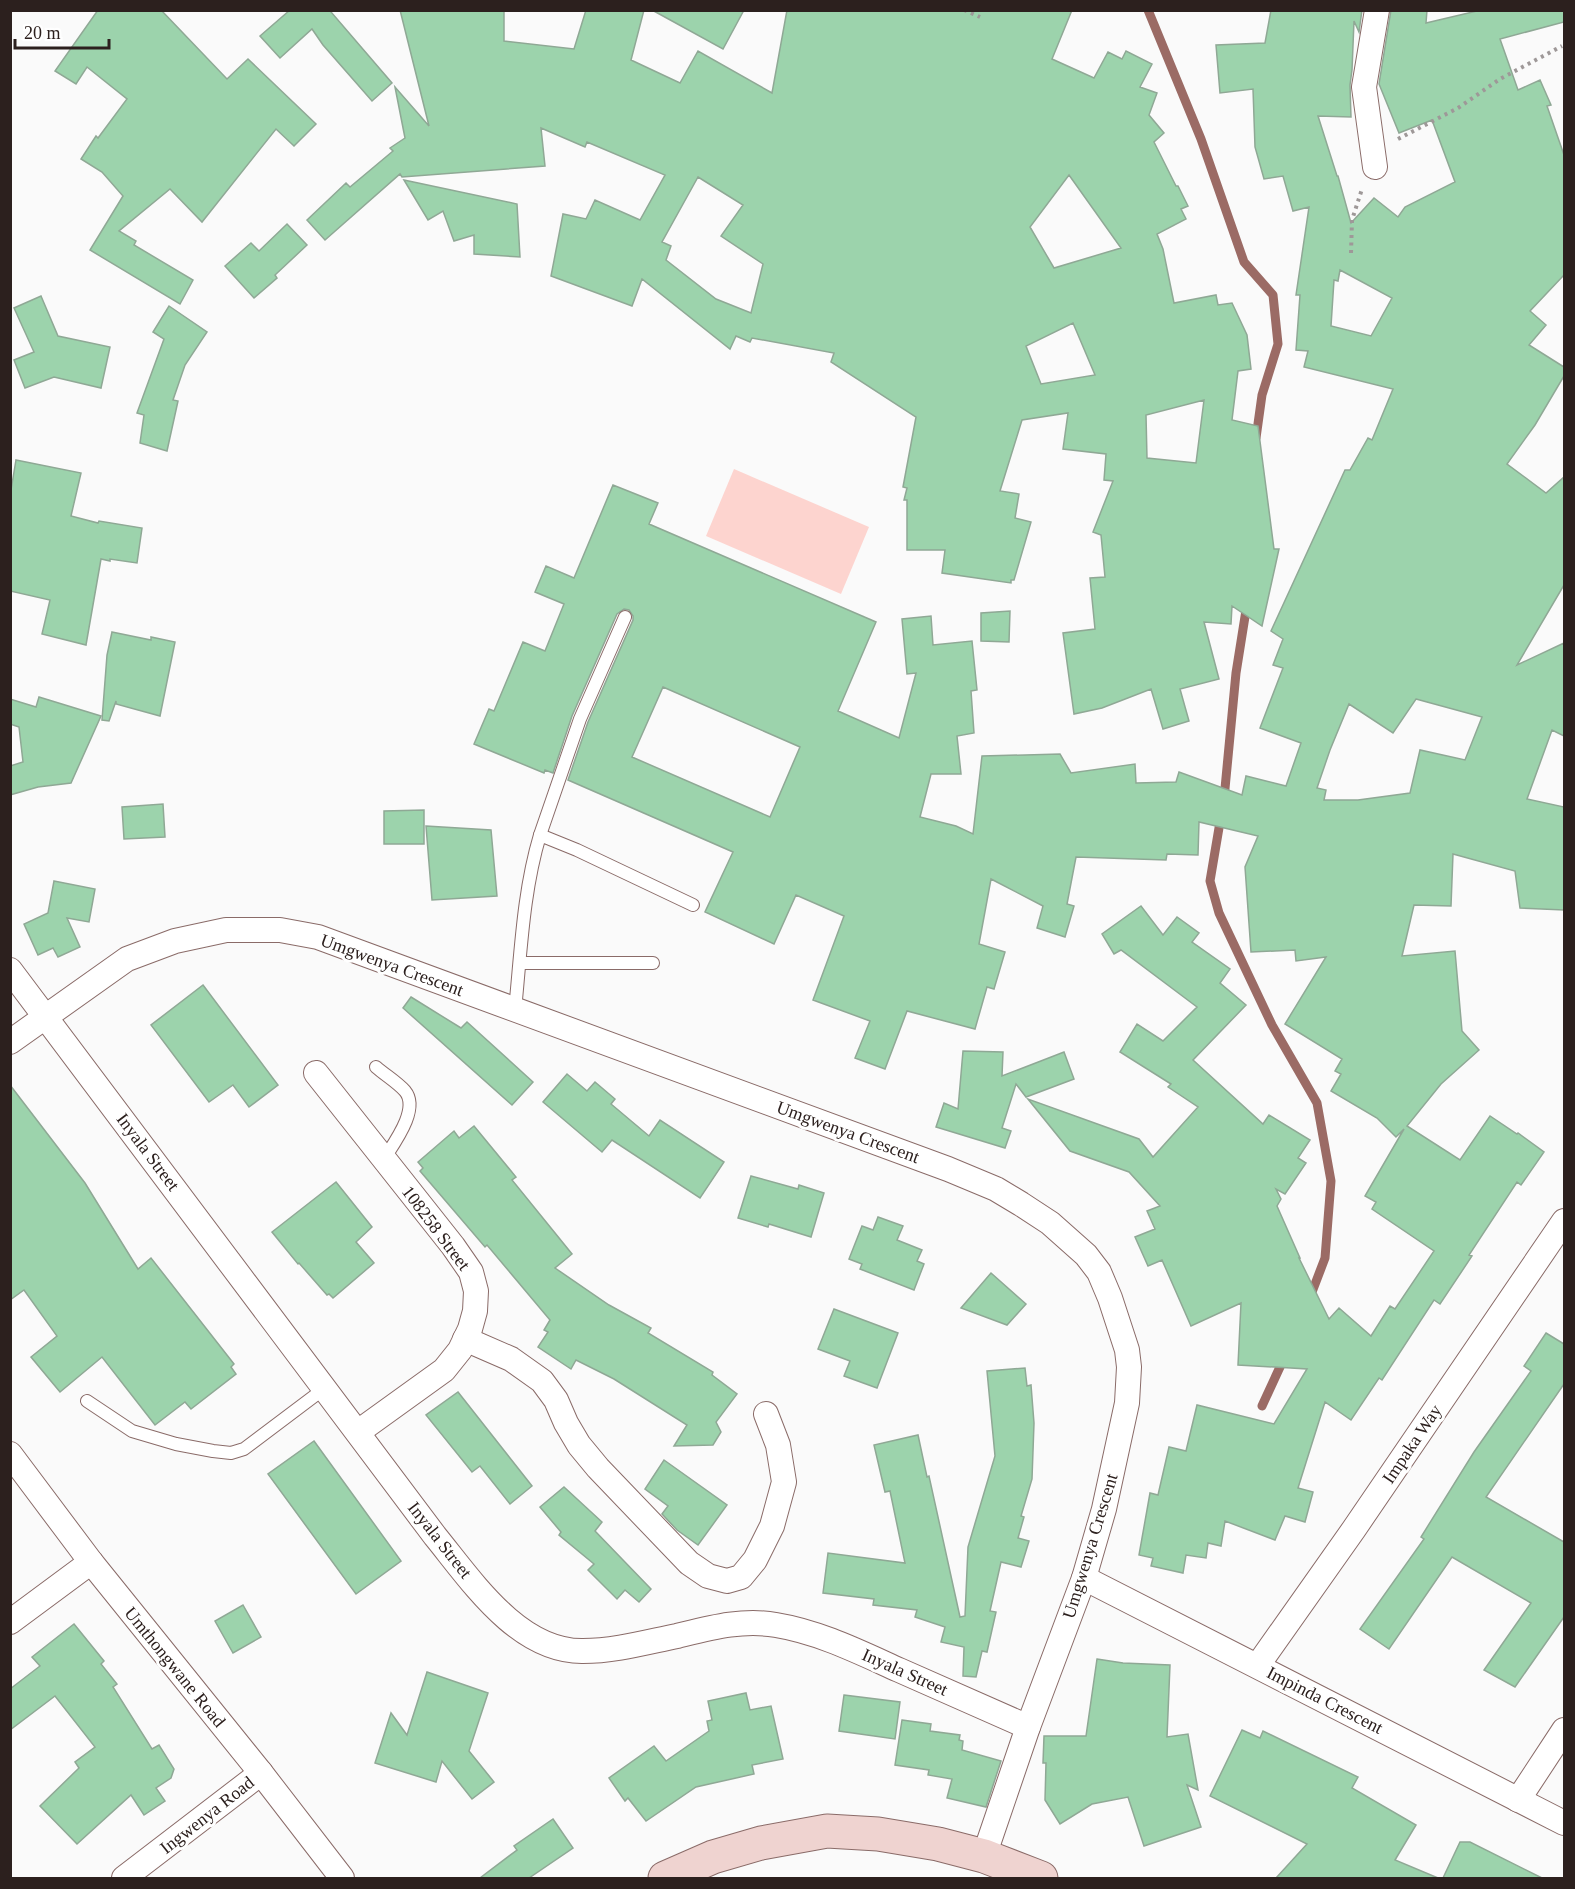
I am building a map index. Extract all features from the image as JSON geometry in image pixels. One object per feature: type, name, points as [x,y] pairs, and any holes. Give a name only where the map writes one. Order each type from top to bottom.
[{"type":"street","points":[[1374,160],[1364,87],[1377,10]]},
{"type":"street","name":"Umgwenya Crescent","points":[[10,1042],[127,959],[175,941],[226,930],[280,930],[318,937],[937,1165],[996,1189],[1050,1223],[1086,1255],[1099,1272],[1127,1350],[1129,1382],[1127,1403],[1104,1509],[1084,1578],[1028,1727],[984,1856]]},
{"type":"street","name":"Inyala Street","points":[[10,970],[435,1536],[507,1619],[531,1637],[557,1648],[581,1652],[640,1644],[742,1622],[776,1625],[849,1647],[1028,1727]]},
{"type":"street","name":"108258 Street","points":[[316,1073],[453,1246],[471,1272],[476,1291],[475,1311],[465,1339],[460,1350],[444,1370],[358,1432]]},
{"type":"street","name":"Impaka Way","points":[[1258,1665],[1354,1529],[1564,1221]]},
{"type":"street","points":[[465,1339],[511,1359],[542,1381],[556,1400],[579,1444],[598,1468],[689,1563],[708,1576],[727,1581],[741,1576],[755,1560],[772,1526],[784,1482],[778,1445],[766,1414]]},
{"type":"street","name":"Umthongwane Road","points":[[10,1454],[91,1562],[261,1773],[342,1878]]},
{"type":"street","points":[[10,1622],[91,1562]]},
{"type":"street","name":"Impinda Crescent","points":[[1084,1578],[1564,1823]]},
{"type":"street","points":[[1518,1800],[1564,1730]]},
{"type":"street","name":"Ingwenya Road","points":[[124,1878],[261,1773]]},
{"type":"street","points":[[665,1878],[722,1854],[761,1843],[826,1831],[878,1834],[938,1844],[984,1856],[1037,1878]]},
{"type":"lane","points":[[515,1010],[524,913],[532,863],[580,719],[625,617]]},
{"type":"lane","points":[[540,835],[693,905]]},
{"type":"lane","points":[[520,963],[653,963]]},
{"type":"lane","points":[[376,1067],[405,1092],[410,1106],[405,1125],[384,1159]]},
{"type":"lane","points":[[87,1401],[132,1431],[176,1444],[231,1453],[244,1449],[325,1388]]},
{"type":"path","points":[[964,10],[980,17]]},
{"type":"path","points":[[1351,253],[1352,220],[1374,160],[1500,79],[1562,46]]},
{"type":"shaded area","points":[[734,469],[869,527],[841,594],[706,536]]},
{"type":"building","points":[[98,10],[161,10],[227,79],[248,59],[316,124],[294,146],[276,129],[202,222],[170,189],[119,231],[136,241],[134,245],[193,280],[180,304],[90,250],[123,196],[102,172],[81,159],[96,136],[98,138],[127,99],[87,67],[76,84],[55,71]]},
{"type":"building","points":[[290,10],[332,10],[331,12],[392,83],[372,101],[312,29],[280,58],[260,36]]},
{"type":"building","points":[[400,10],[504,10],[504,41],[574,49],[586,10],[644,10],[631,60],[680,83],[698,51],[772,93],[787,10],[1072,10],[1052,59],[1094,78],[1108,52],[1122,59],[1126,51],[1152,64],[1140,87],[1157,93],[1149,115],[1164,133],[1154,142],[1188,206],[1181,209],[1186,219],[1157,234],[1163,249],[1174,303],[1216,295],[1218,305],[1232,303],[1247,335],[1251,369],[1238,371],[1232,420],[1258,426],[1274,549],[1279,549],[1262,626],[1232,606],[1231,624],[1204,622],[1219,679],[1180,689],[1189,721],[1163,729],[1151,689],[1102,708],[1074,714],[1063,633],[1095,629],[1090,578],[1105,577],[1101,535],[1093,532],[1113,481],[1104,480],[1106,454],[1063,449],[1068,413],[1022,420],[1000,491],[1019,494],[1015,518],[1031,522],[1014,580],[1011,580],[1011,583],[942,573],[945,550],[907,550],[907,500],[904,500],[907,488],[903,487],[916,417],[831,362],[834,353],[752,338],[750,342],[736,336],[730,349],[642,279],[632,306],[551,276],[563,214],[586,219],[595,200],[640,220],[665,175],[587,142],[585,147],[541,128],[545,166],[402,177],[400,174],[325,240],[307,220],[346,183],[350,187],[393,151],[390,148],[405,138],[395,87],[429,126]],"holes":[[[1069,175],[1121,248],[1054,268],[1030,227]],[[698,177],[743,205],[721,236],[763,264],[751,313],[716,299],[666,260],[671,246],[662,242]],[[1073,323],[1095,375],[1041,384],[1026,346]],[[1204,400],[1196,463],[1147,458],[1146,415]]]},
{"type":"building","points":[[652,10],[744,10],[723,49]]},
{"type":"building","points":[[1271,10],[1362,10],[1359,32],[1354,21],[1350,85],[1351,117],[1318,116],[1351,223],[1374,198],[1398,217],[1405,207],[1455,182],[1432,120],[1399,133],[1379,84],[1391,10],[1427,10],[1426,23],[1481,10],[1564,10],[1564,22],[1500,39],[1518,90],[1540,80],[1551,105],[1547,106],[1564,155],[1564,275],[1530,311],[1546,325],[1529,345],[1564,367],[1564,376],[1535,425],[1507,464],[1546,493],[1564,477],[1564,585],[1517,665],[1564,643],[1564,736],[1552,730],[1527,799],[1564,807],[1564,910],[1520,908],[1515,871],[1453,854],[1451,906],[1414,905],[1402,956],[1455,951],[1462,1031],[1479,1050],[1441,1084],[1407,1126],[1460,1160],[1490,1116],[1544,1152],[1521,1185],[1517,1182],[1440,1304],[1434,1300],[1382,1380],[1379,1378],[1351,1420],[1325,1402],[1298,1488],[1313,1492],[1305,1522],[1285,1516],[1275,1540],[1225,1521],[1221,1546],[1208,1543],[1206,1558],[1186,1555],[1183,1573],[1151,1566],[1153,1558],[1139,1555],[1150,1493],[1158,1495],[1169,1447],[1186,1451],[1197,1405],[1274,1424],[1307,1369],[1238,1365],[1241,1303],[1191,1326],[1162,1260],[1148,1266],[1135,1237],[1155,1229],[1147,1211],[1160,1206],[1129,1172],[1070,1151],[1028,1099],[1139,1139],[1153,1157],[1198,1107],[1168,1087],[1171,1084],[1120,1052],[1137,1024],[1163,1041],[1197,1007],[1121,950],[1114,954],[1102,934],[1141,906],[1163,935],[1177,917],[1199,933],[1192,942],[1230,969],[1220,983],[1246,1005],[1193,1060],[1263,1124],[1269,1115],[1310,1140],[1298,1158],[1306,1163],[1285,1194],[1276,1189],[1281,1199],[1277,1206],[1329,1319],[1339,1308],[1371,1336],[1390,1306],[1395,1309],[1434,1251],[1372,1209],[1376,1202],[1365,1196],[1404,1129],[1396,1137],[1377,1118],[1331,1091],[1341,1074],[1335,1071],[1342,1059],[1285,1024],[1326,957],[1296,961],[1295,950],[1251,952],[1245,867],[1258,836],[1199,822],[1198,855],[1167,854],[1166,860],[1076,857],[1067,904],[1074,906],[1065,937],[1037,928],[1043,906],[991,879],[979,944],[1005,952],[994,989],[987,987],[975,1029],[907,1011],[885,1069],[855,1058],[870,1021],[813,1000],[844,916],[796,895],[774,944],[705,912],[733,852],[568,780],[588,722],[633,620],[629,610],[624,609],[617,614],[572,716],[553,773],[545,770],[544,773],[474,744],[489,709],[494,711],[523,642],[545,651],[564,604],[535,592],[546,566],[574,578],[613,485],[658,503],[649,524],[876,622],[838,711],[899,738],[916,673],[907,674],[902,619],[931,616],[933,645],[972,641],[977,690],[971,691],[974,733],[957,736],[961,774],[931,774],[920,817],[956,826],[973,834],[982,756],[1060,754],[1071,773],[1135,764],[1136,783],[1176,782],[1179,772],[1242,795],[1246,776],[1286,786],[1301,743],[1260,728],[1283,668],[1273,665],[1283,639],[1271,631],[1345,470],[1350,470],[1368,438],[1372,440],[1393,389],[1304,367],[1308,351],[1296,350],[1300,295],[1296,295],[1309,207],[1293,211],[1283,176],[1264,179],[1255,147],[1253,89],[1220,93],[1216,45],[1265,43]],"holes":[[[1340,270],[1392,298],[1371,336],[1331,326],[1334,280],[1338,281]],[[663,687],[800,747],[770,817],[632,757]],[[1416,699],[1482,717],[1465,760],[1420,750],[1410,793],[1358,800],[1324,800],[1326,790],[1317,788],[1349,704],[1393,733]]]},
{"type":"building","points":[[404,180],[517,204],[520,257],[474,254],[474,235],[454,241],[443,211],[428,220]]},
{"type":"building","points":[[287,224],[307,245],[275,275],[277,278],[254,298],[225,266],[251,243],[259,251]]},
{"type":"building","points":[[41,296],[58,336],[110,347],[101,388],[54,377],[25,388],[14,360],[34,352],[14,308]]},
{"type":"building","points":[[169,306],[207,332],[185,365],[173,400],[178,401],[167,451],[140,443],[144,415],[137,413],[164,339],[153,332]]},
{"type":"building","points":[[16,460],[81,473],[71,516],[98,523],[99,521],[142,528],[137,563],[101,559],[86,645],[42,634],[50,600],[10,591],[10,496]]},
{"type":"building","points":[[1010,611],[1009,642],[981,641],[981,613]]},
{"type":"building","points":[[112,632],[175,642],[160,716],[116,704],[116,701],[109,721],[102,720],[107,655]]},
{"type":"building","points":[[39,697],[101,716],[71,783],[38,787],[10,795],[10,766],[23,762],[19,727],[10,724],[10,699],[36,707]]},
{"type":"building","points":[[163,804],[165,837],[124,839],[122,807]]},
{"type":"building","points":[[424,810],[424,844],[384,844],[384,811]]},
{"type":"building","points":[[426,826],[491,830],[497,896],[432,900]]},
{"type":"building","points":[[54,881],[95,889],[89,922],[67,918],[80,947],[58,957],[53,948],[38,955],[24,924],[48,913]]},
{"type":"building","points":[[203,985],[278,1085],[249,1107],[233,1085],[209,1102],[151,1025]]},
{"type":"building","points":[[411,997],[461,1028],[467,1022],[533,1082],[512,1105],[403,1008]]},
{"type":"building","points":[[963,1051],[1003,1052],[1002,1076],[1064,1052],[1074,1079],[1026,1097],[1016,1084],[1002,1128],[1011,1131],[1005,1148],[936,1127],[944,1103],[958,1109]]},
{"type":"building","points":[[567,1074],[587,1091],[595,1082],[615,1099],[611,1104],[649,1136],[660,1120],[724,1162],[700,1198],[612,1140],[602,1152],[543,1102]]},
{"type":"building","points":[[10,1085],[85,1183],[138,1269],[151,1258],[234,1364],[231,1367],[236,1374],[191,1409],[185,1402],[155,1425],[102,1357],[60,1392],[31,1357],[57,1336],[24,1290],[10,1300]]},
{"type":"building","points":[[474,1126],[516,1177],[512,1180],[572,1254],[555,1268],[609,1305],[651,1328],[648,1333],[713,1372],[712,1375],[737,1394],[716,1422],[721,1432],[713,1445],[674,1446],[687,1425],[614,1379],[576,1360],[571,1369],[538,1347],[548,1332],[544,1330],[550,1320],[487,1245],[485,1247],[420,1171],[423,1168],[418,1162],[454,1131],[459,1138]]},
{"type":"building","points":[[751,1176],[798,1189],[799,1185],[824,1193],[811,1237],[769,1224],[768,1227],[738,1218]]},
{"type":"building","points":[[336,1182],[372,1227],[356,1242],[374,1263],[333,1298],[327,1295],[298,1264],[272,1232]]},
{"type":"building","points":[[878,1217],[903,1226],[897,1240],[922,1250],[917,1261],[924,1264],[914,1290],[860,1269],[862,1264],[849,1259],[862,1226],[873,1230]]},
{"type":"building","points":[[991,1273],[1026,1304],[1007,1325],[961,1308]]},
{"type":"building","points":[[834,1309],[898,1333],[877,1388],[844,1376],[850,1361],[818,1349]]},
{"type":"building","points":[[1546,1333],[1564,1344],[1564,1384],[1486,1497],[1564,1542],[1564,1617],[1515,1687],[1484,1670],[1531,1603],[1452,1557],[1389,1649],[1360,1629],[1424,1539],[1421,1537],[1474,1452],[1531,1371],[1524,1366]]},
{"type":"building","points":[[1025,1368],[1027,1386],[1031,1385],[1034,1423],[1032,1479],[1021,1516],[1024,1517],[1018,1538],[1029,1541],[1021,1567],[1001,1562],[990,1611],[996,1612],[987,1652],[982,1651],[976,1677],[963,1676],[964,1647],[941,1642],[945,1627],[915,1617],[917,1610],[873,1605],[874,1599],[823,1593],[828,1553],[905,1563],[890,1491],[885,1492],[874,1445],[918,1435],[960,1617],[965,1616],[968,1547],[995,1456],[987,1371]]},
{"type":"building","points":[[458,1392],[532,1486],[510,1504],[480,1466],[472,1472],[426,1415]]},
{"type":"building","points":[[314,1441],[401,1561],[356,1594],[268,1474]]},
{"type":"building","points":[[664,1460],[727,1505],[698,1545],[677,1530],[662,1514],[668,1506],[645,1489]]},
{"type":"building","points":[[564,1487],[602,1522],[595,1531],[651,1589],[639,1602],[625,1590],[617,1599],[588,1570],[594,1564],[559,1535],[561,1532],[540,1507]]},
{"type":"building","points":[[243,1605],[261,1637],[233,1653],[215,1621]]},
{"type":"building","points":[[74,1624],[104,1661],[101,1664],[117,1684],[113,1687],[152,1749],[159,1745],[174,1769],[171,1778],[156,1788],[165,1801],[144,1815],[131,1795],[77,1844],[40,1806],[79,1768],[75,1762],[95,1747],[55,1696],[10,1730],[10,1689],[40,1666],[32,1657]]},
{"type":"building","points":[[1097,1659],[1123,1663],[1170,1665],[1167,1737],[1188,1734],[1198,1790],[1187,1785],[1201,1827],[1144,1846],[1128,1797],[1092,1804],[1060,1824],[1045,1800],[1044,1736],[1086,1736]]},
{"type":"building","points":[[427,1672],[488,1693],[469,1751],[494,1782],[472,1799],[442,1761],[436,1782],[375,1763],[391,1713],[407,1735]]},
{"type":"building","points":[[746,1693],[750,1710],[771,1706],[783,1759],[752,1765],[754,1774],[696,1787],[646,1821],[628,1798],[625,1801],[609,1778],[654,1746],[666,1761],[709,1731],[707,1721],[712,1720],[708,1701]]},
{"type":"building","points":[[844,1695],[900,1702],[895,1739],[839,1731]]},
{"type":"building","points":[[902,1720],[931,1724],[930,1731],[960,1735],[959,1740],[963,1741],[962,1750],[1001,1761],[986,1807],[947,1798],[952,1779],[928,1775],[929,1770],[895,1765]]},
{"type":"building","points":[[1242,1730],[1260,1738],[1263,1731],[1358,1777],[1352,1788],[1416,1825],[1395,1860],[1438,1878],[1276,1878],[1307,1844],[1210,1796]]},
{"type":"building","points":[[553,1819],[573,1848],[529,1878],[480,1878],[517,1850],[514,1846]]},
{"type":"building","points":[[1460,1842],[1470,1842],[1542,1878],[1443,1878]]},
{"type":"waterway","points":[[1148,10],[1201,139],[1244,262],[1273,295],[1278,344],[1262,395],[1256,438]]},
{"type":"waterway","points":[[1224,799],[1236,673],[1247,604]]},
{"type":"waterway","points":[[1221,816],[1210,881],[1219,913],[1272,1025],[1317,1103],[1331,1181],[1325,1258],[1309,1300]]},
{"type":"waterway","points":[[1262,1406],[1285,1356]]}]
